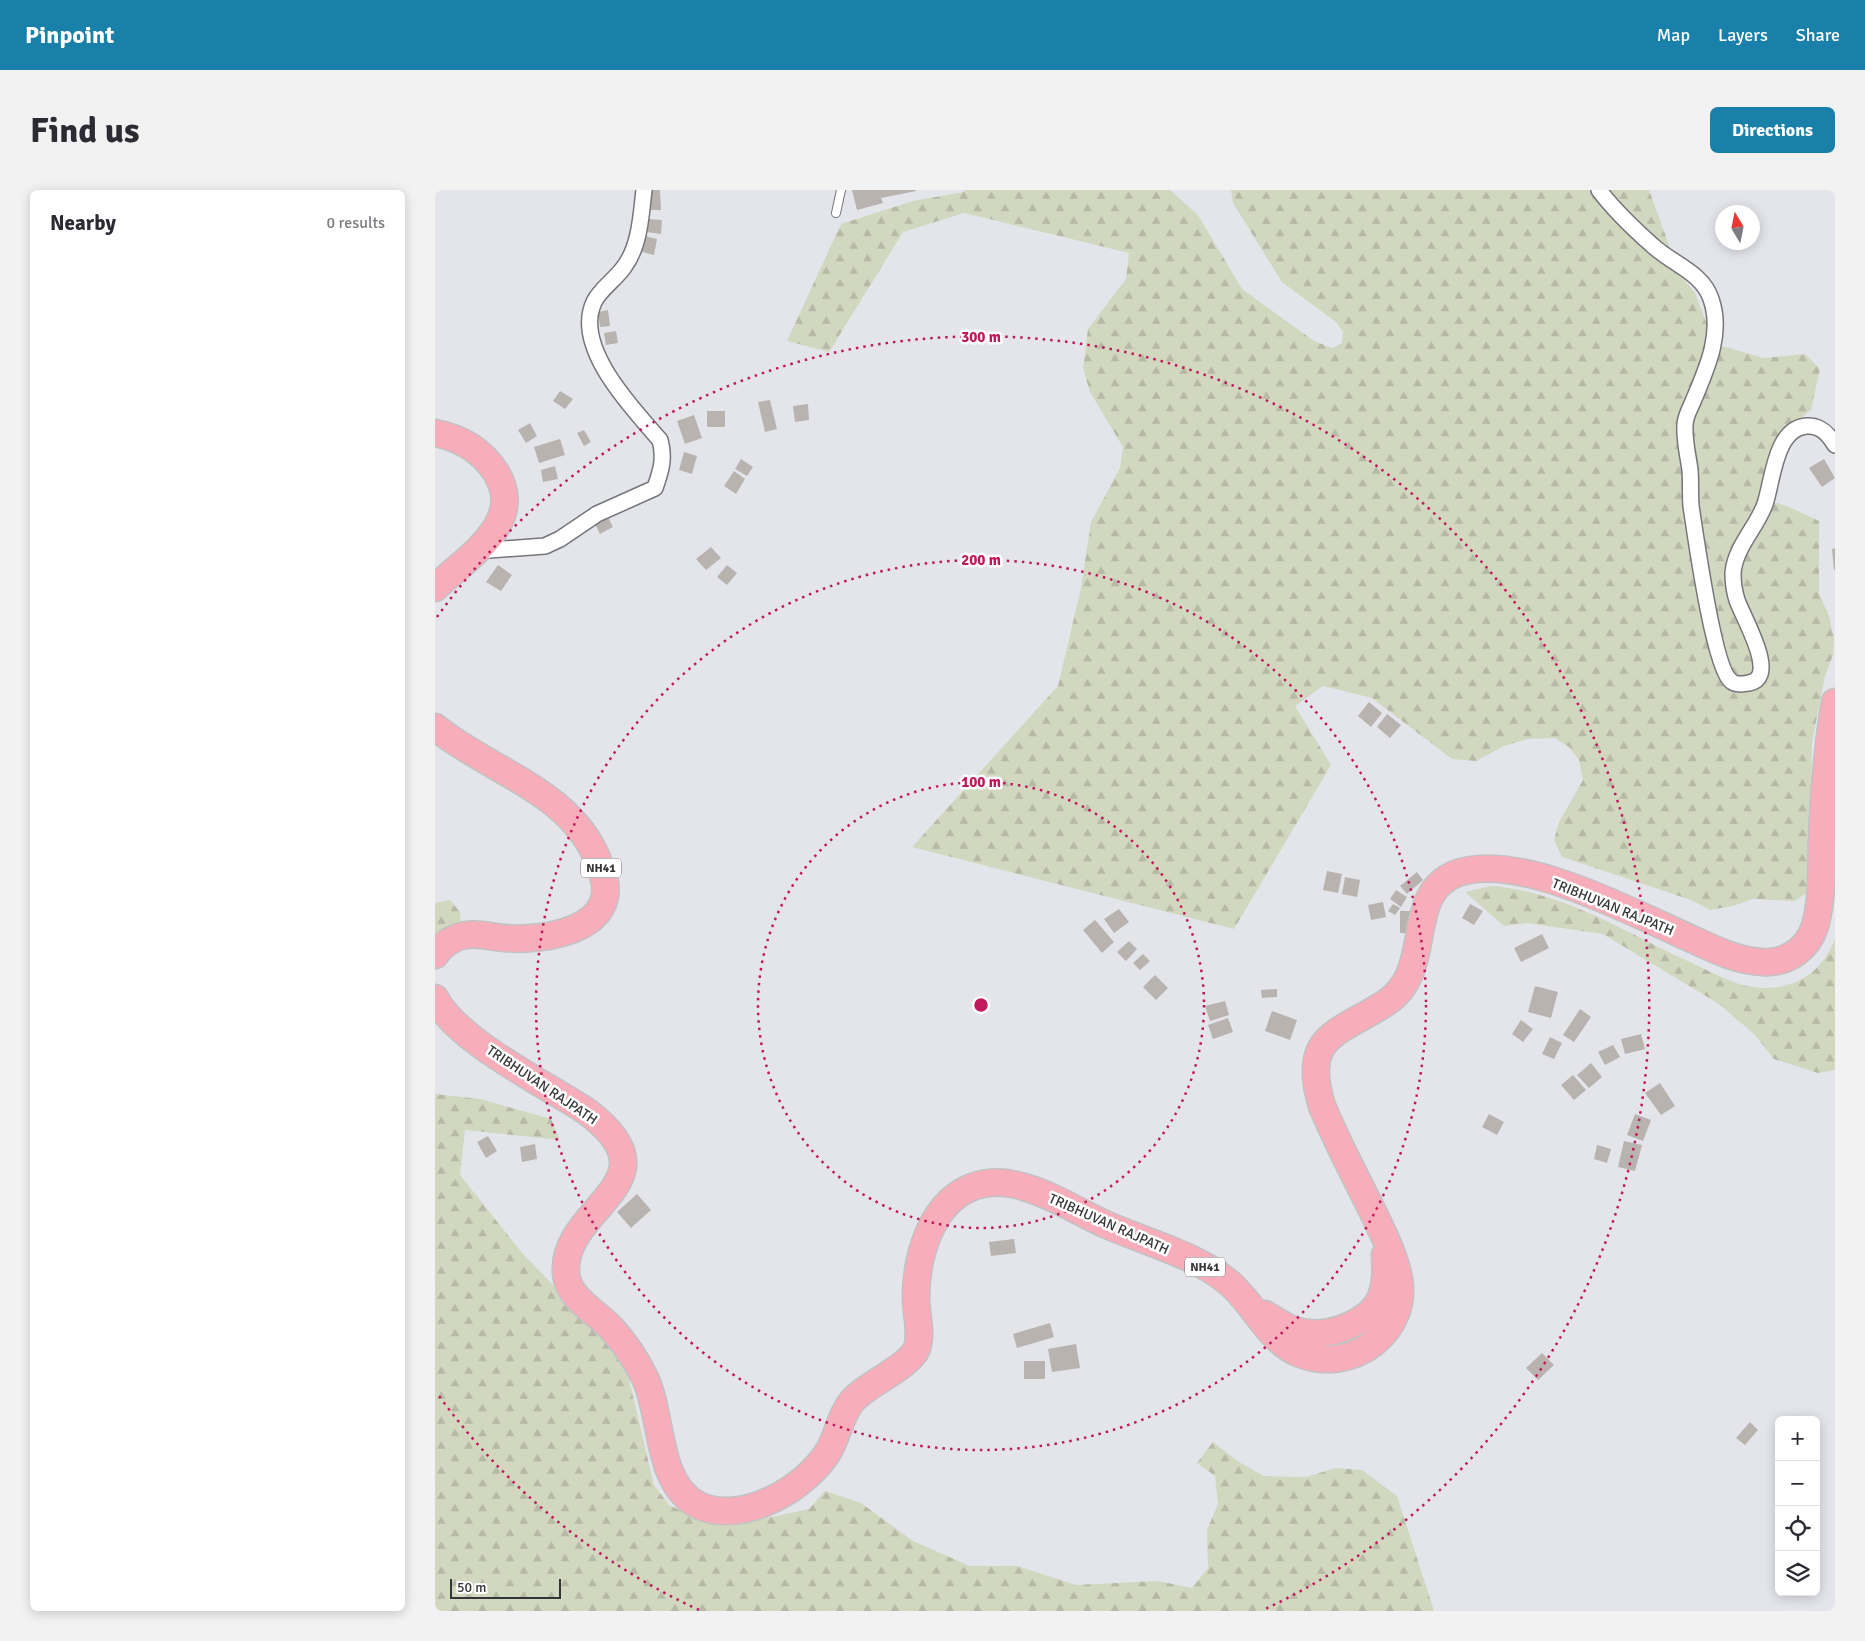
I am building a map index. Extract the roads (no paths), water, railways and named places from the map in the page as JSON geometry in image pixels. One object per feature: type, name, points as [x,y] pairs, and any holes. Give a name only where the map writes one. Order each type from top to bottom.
[{"type":"highway","points":[[435,433],[462,442],[481,455],[494,470],[503,490],[505,503],[502,516],[496,528],[477,551],[435,588]]},
{"type":"highway","name":"TRIBHUVAN RAJPATH","points":[[435,998],[452,1020],[473,1038],[586,1111],[603,1125],[614,1138],[621,1158],[620,1177],[613,1193],[589,1216],[574,1239],[566,1265],[568,1283],[578,1300],[605,1322],[621,1340],[639,1367],[655,1404],[662,1446],[674,1480],[691,1500],[707,1508],[729,1510],[755,1506],[778,1497],[797,1485],[825,1457],[837,1434],[844,1412],[853,1400],[914,1353],[918,1340],[917,1281],[929,1234],[948,1202],[974,1186],[1003,1183],[1022,1186],[1209,1268],[1228,1282],[1282,1342],[1302,1355],[1338,1359],[1367,1349],[1387,1329],[1396,1313],[1400,1296],[1398,1272],[1383,1234],[1322,1106],[1317,1092],[1315,1067],[1321,1048],[1332,1034],[1388,1001],[1404,986],[1415,962],[1427,903],[1436,888],[1449,877],[1464,871],[1482,868],[1511,870],[1570,886],[1727,955],[1763,962],[1785,959],[1797,952],[1810,938],[1820,903],[1824,798],[1835,702]]},
{"type":"highway","name":"NH41","points":[[435,727],[465,749],[540,793],[565,812],[580,828],[593,848],[605,886],[601,907],[591,918],[577,927],[553,935],[528,938],[464,935],[450,940],[435,954]]},
{"type":"street","points":[[477,551],[545,546],[560,539],[597,514],[655,488],[662,468],[663,453],[660,440],[610,379],[589,334],[589,318],[595,300],[625,266],[638,236],[644,190]]},
{"type":"street","points":[[1599,190],[1653,247],[1701,280],[1711,298],[1715,316],[1715,339],[1704,376],[1684,422],[1685,442],[1690,472],[1691,504],[1706,594],[1723,670],[1731,681],[1741,684],[1752,683],[1760,676],[1762,664],[1760,654],[1737,599],[1733,570],[1739,551],[1765,506],[1780,448],[1790,432],[1801,426],[1814,425],[1828,434],[1835,445]]},
{"type":"lane","points":[[836,213],[841,190]]}]
